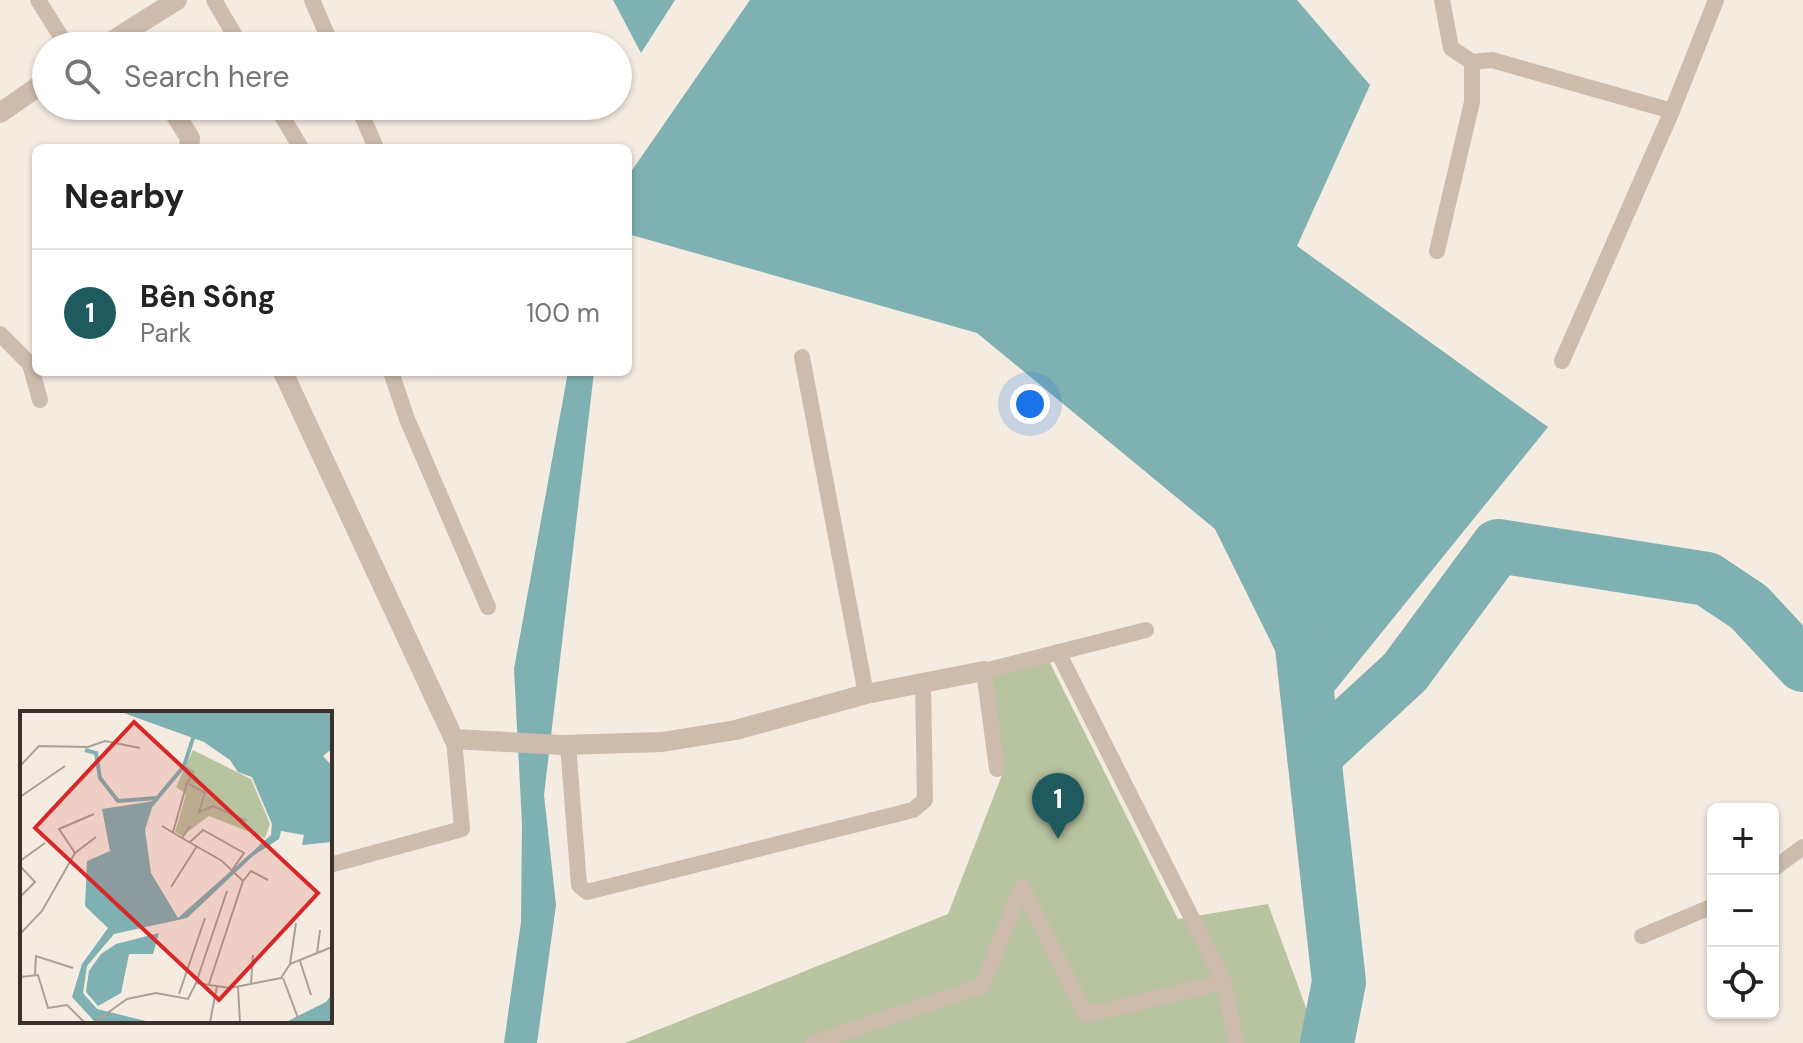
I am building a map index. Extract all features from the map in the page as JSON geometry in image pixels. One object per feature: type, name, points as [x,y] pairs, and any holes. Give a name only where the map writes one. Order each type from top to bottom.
[{"type":"street","points":[[139,32],[177,0]]},
{"type":"street","points":[[0,113],[32,91]]},
{"type":"street","points":[[179,120],[190,138],[189,144]]},
{"type":"street","points":[[285,376],[454,739],[489,744],[565,745],[695,737],[866,694],[984,671]]},
{"type":"lane","points":[[38,0],[58,32]]},
{"type":"lane","points":[[214,0],[233,32]]},
{"type":"lane","points":[[312,0],[326,32]]},
{"type":"lane","points":[[1442,0],[1451,48],[1472,62],[1492,60],[1672,111]]},
{"type":"lane","points":[[1562,361],[1672,111],[1716,0]]},
{"type":"lane","points":[[1437,251],[1472,102],[1472,62]]},
{"type":"lane","points":[[284,120],[299,144]]},
{"type":"lane","points":[[364,120],[374,144]]},
{"type":"lane","points":[[0,334],[30,364],[32,371]]},
{"type":"lane","points":[[802,357],[866,694]]},
{"type":"lane","points":[[33,376],[40,400]]},
{"type":"lane","points":[[392,376],[407,419],[488,607]]},
{"type":"lane","points":[[997,769],[984,671],[1146,630]]},
{"type":"lane","points":[[1058,652],[1224,982],[1236,1043]]},
{"type":"lane","points":[[565,745],[579,885],[587,892],[913,810],[925,800],[923,683]]},
{"type":"lane","points":[[332,864],[462,829],[454,739]]},
{"type":"lane","points":[[1779,865],[1803,847]]},
{"type":"lane","points":[[813,1043],[982,986],[1022,887],[1086,1015],[1224,982]]},
{"type":"lane","points":[[1642,936],[1707,909]]},
{"type":"green space","points":[[1049,661],[1178,919],[1268,904],[1319,1043],[625,1043],[948,914],[1002,775],[992,675]]},
{"type":"water","points":[[613,0],[675,0],[641,53]]},
{"type":"water","points":[[750,0],[1297,0],[1370,85],[1297,246],[1548,427],[1310,721],[1215,529],[977,333],[632,235],[632,170]]},
{"type":"water","points":[[567,376],[594,376],[544,795],[556,905],[537,1043],[504,1043],[521,922],[522,824],[514,669]]},
{"type":"waterway","points":[[1314,756],[1405,672],[1498,546],[1707,579],[1749,607],[1803,665]]},
{"type":"waterway","points":[[1302,647],[1339,982],[1327,1043]]},
{"type":"place","name":"Bên Sông","points":[[1058,839]]}]
